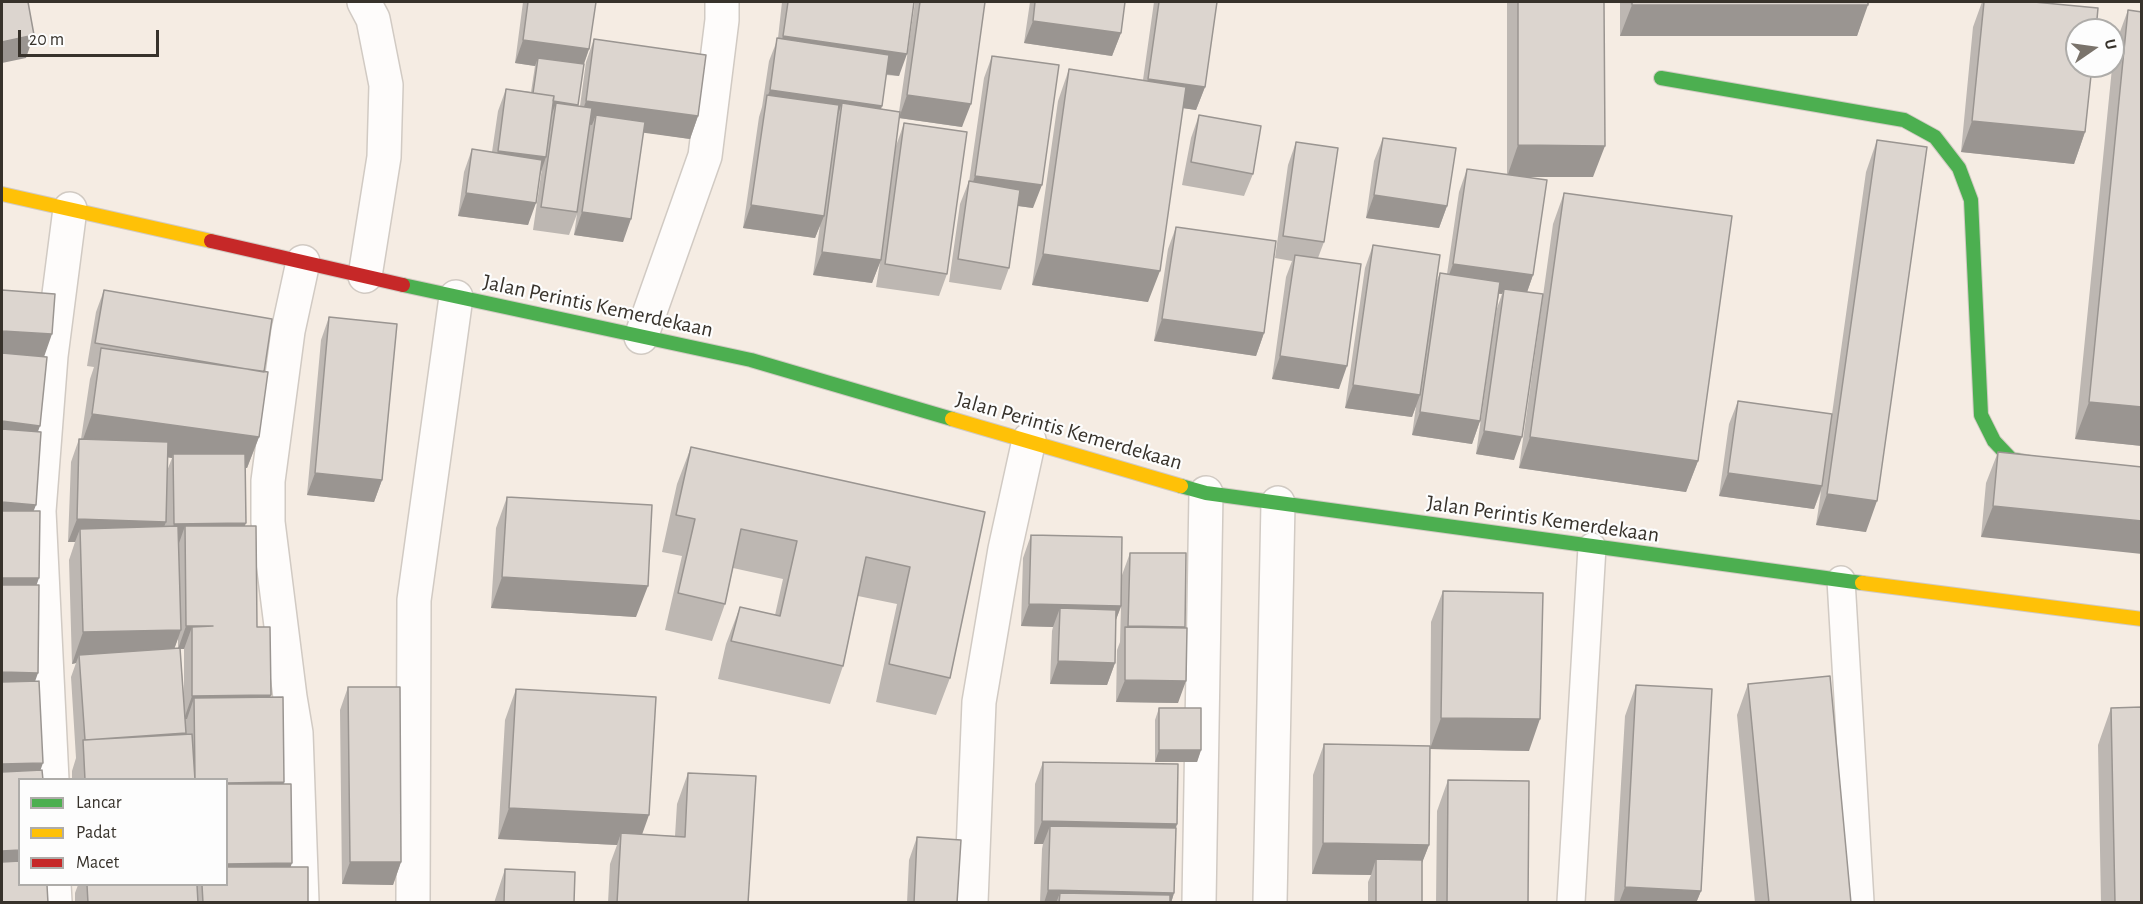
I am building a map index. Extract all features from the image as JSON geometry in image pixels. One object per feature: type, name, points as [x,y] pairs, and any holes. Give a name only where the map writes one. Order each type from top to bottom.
[{"type":"main road","points":[[1661,78],[1904,120],[1935,137],[1959,168],[1971,200],[1981,415],[1994,441],[2011,459],[2055,468]]},
{"type":"main road","name":"Jalan Perintis Kemerdekaan","points":[[2,194],[456,297],[751,360],[1206,493],[1592,547],[2142,619]]},
{"type":"street","points":[[364,2],[374,19],[386,85],[384,157],[366,276]]},
{"type":"street","points":[[641,337],[705,156],[722,20],[722,2]]},
{"type":"street","points":[[52,778],[39,511],[51,356],[70,209]]},
{"type":"street","points":[[302,903],[297,733],[290,697],[268,512],[268,481],[288,331],[303,262]]},
{"type":"street","points":[[413,903],[414,600],[456,297]]},
{"type":"street","points":[[971,903],[979,702],[1005,549],[1029,440]]},
{"type":"street","points":[[1199,903],[1206,493]]},
{"type":"street","points":[[1270,903],[1278,503]]},
{"type":"street","points":[[54,886],[55,903]]},
{"type":"lane","points":[[1571,903],[1592,547]]},
{"type":"lane","points":[[1841,580],[1860,903]]},
{"type":"building","points":[[2,2],[28,2],[34,35],[2,42]]},
{"type":"building","points":[[528,2],[596,2],[589,49],[523,40]]},
{"type":"building","points":[[788,2],[914,2],[907,54],[783,36]]},
{"type":"building","points":[[920,2],[985,2],[971,104],[907,95]]},
{"type":"building","points":[[1035,2],[1125,2],[1121,33],[1033,21]]},
{"type":"building","points":[[1159,2],[1217,2],[1205,87],[1148,79]]},
{"type":"building","points":[[1518,2],[1604,2],[1605,146],[1518,145]]},
{"type":"building","points":[[1632,2],[1868,2],[1868,5],[1632,5]]},
{"type":"building","points":[[1984,2],[2034,2],[2098,8],[2097,18],[2065,18],[2065,78],[2091,78],[2085,132],[1972,121]]},
{"type":"building","points":[[2128,10],[2142,12],[2142,407],[2089,402],[2121,78],[2125,78]]},
{"type":"building","points":[[777,38],[889,55],[882,106],[770,90]]},
{"type":"building","points":[[594,39],[706,55],[698,116],[586,101]]},
{"type":"building","points":[[992,56],[1059,65],[1042,185],[975,176]]},
{"type":"building","points":[[538,58],[584,64],[578,105],[553,101],[554,96],[533,93]]},
{"type":"building","points":[[1069,69],[1186,87],[1160,271],[1043,254]]},
{"type":"building","points":[[506,89],[554,96],[546,157],[498,151]]},
{"type":"building","points":[[767,95],[839,105],[824,216],[751,205]]},
{"type":"building","points":[[556,103],[592,108],[577,212],[541,207]]},
{"type":"building","points":[[842,103],[900,112],[881,260],[822,252]]},
{"type":"building","points":[[596,115],[645,122],[631,219],[582,212]]},
{"type":"building","points":[[1199,115],[1261,126],[1253,174],[1191,162]]},
{"type":"building","points":[[904,123],[967,132],[947,274],[885,264]]},
{"type":"building","points":[[1383,138],[1456,148],[1447,206],[1374,195]]},
{"type":"building","points":[[1877,140],[1927,147],[1877,501],[1827,494]]},
{"type":"building","points":[[1296,142],[1338,148],[1324,242],[1283,236]]},
{"type":"building","points":[[472,149],[542,160],[536,203],[466,193]]},
{"type":"building","points":[[1467,169],[1547,180],[1533,275],[1453,264]]},
{"type":"building","points":[[969,181],[1020,190],[1009,268],[958,259]]},
{"type":"building","points":[[1564,193],[1732,216],[1698,461],[1530,437]]},
{"type":"building","points":[[1176,227],[1276,241],[1264,333],[1162,319]]},
{"type":"building","points":[[1373,245],[1440,255],[1420,395],[1353,385]]},
{"type":"building","points":[[1295,255],[1361,264],[1347,366],[1280,356]]},
{"type":"building","points":[[1440,273],[1500,282],[1480,421],[1420,412]]},
{"type":"building","points":[[1504,289],[1543,294],[1522,437],[1484,431]]},
{"type":"building","points":[[2,290],[55,294],[52,334],[2,331]]},
{"type":"building","points":[[104,290],[272,319],[264,372],[95,343]]},
{"type":"building","points":[[329,317],[397,324],[382,480],[315,473]]},
{"type":"building","points":[[101,348],[268,372],[259,437],[92,414]]},
{"type":"building","points":[[2,353],[47,357],[40,426],[2,421]]},
{"type":"building","points":[[1738,401],[1832,414],[1822,486],[1728,473]]},
{"type":"building","points":[[2,429],[41,432],[36,505],[2,502]]},
{"type":"building","points":[[79,439],[168,442],[166,522],[77,519]]},
{"type":"building","points":[[691,447],[985,512],[950,678],[889,664],[910,567],[866,557],[843,666],[731,641],[740,607],[780,616],[797,541],[741,529],[725,604],[678,593],[695,519],[676,515]]},
{"type":"building","points":[[1998,452],[2142,467],[2142,521],[1993,506]]},
{"type":"building","points":[[173,454],[245,454],[246,523],[174,524]]},
{"type":"building","points":[[507,497],[652,505],[648,586],[502,577]]},
{"type":"building","points":[[2,511],[40,511],[39,578],[2,578]]},
{"type":"building","points":[[178,526],[181,630],[83,632],[80,529]]},
{"type":"building","points":[[185,526],[256,526],[257,627],[270,627],[271,695],[192,696],[192,627],[213,626],[186,626]]},
{"type":"building","points":[[1031,535],[1122,537],[1121,606],[1029,604]]},
{"type":"building","points":[[1130,553],[1186,553],[1185,627],[1128,626]]},
{"type":"building","points":[[2,585],[39,585],[38,673],[2,672]]},
{"type":"building","points":[[1443,591],[1543,593],[1540,719],[1441,718]]},
{"type":"building","points":[[1060,608],[1116,610],[1115,663],[1058,661]]},
{"type":"building","points":[[1125,627],[1187,628],[1186,681],[1125,680]]},
{"type":"building","points":[[180,648],[186,733],[85,740],[79,655]]},
{"type":"building","points":[[1830,676],[1851,903],[1769,903],[1748,684]]},
{"type":"building","points":[[39,681],[43,763],[2,764],[2,682]]},
{"type":"building","points":[[1636,685],[1712,689],[1701,891],[1625,887]]},
{"type":"building","points":[[348,687],[400,687],[401,862],[350,862]]},
{"type":"building","points":[[516,689],[656,697],[649,815],[509,808]]},
{"type":"building","points":[[283,697],[284,782],[228,783],[228,778],[195,778],[194,698]]},
{"type":"building","points":[[2142,707],[2142,903],[2115,903],[2111,708]]},
{"type":"building","points":[[1159,708],[1201,708],[1201,750],[1159,750]]},
{"type":"building","points":[[192,734],[195,778],[85,778],[83,740]]},
{"type":"building","points":[[1324,744],[1430,746],[1429,845],[1323,843]]},
{"type":"building","points":[[1043,762],[1178,764],[1177,824],[1042,821]]},
{"type":"building","points":[[42,770],[43,778],[18,778],[18,850],[2,851],[2,772]]},
{"type":"building","points":[[688,773],[756,776],[748,903],[617,903],[621,833],[685,837]]},
{"type":"building","points":[[1448,780],[1529,781],[1528,903],[1447,903]]},
{"type":"building","points":[[228,784],[291,784],[292,863],[228,864]]},
{"type":"building","points":[[1050,826],[1176,828],[1174,893],[1048,890]]},
{"type":"building","points":[[917,837],[961,840],[957,903],[914,903]]},
{"type":"building","points":[[1376,859],[1422,860],[1422,903],[1376,903]]},
{"type":"building","points":[[18,861],[18,886],[47,886],[48,903],[2,903],[2,862]]},
{"type":"building","points":[[228,867],[308,867],[308,903],[203,903],[202,886],[228,886]]},
{"type":"building","points":[[505,869],[575,872],[574,903],[504,903]]},
{"type":"building","points":[[87,886],[197,886],[198,903],[88,903]]},
{"type":"building","points":[[1060,893],[1170,895],[1170,903],[1059,903]]},
{"type":"traffic: fast","points":[[1661,78],[1904,120],[1935,137],[1959,168],[1971,200],[1981,415],[1994,441],[2011,459],[2046,466]]},
{"type":"traffic: fast","points":[[403,285],[751,360],[952,419]]},
{"type":"traffic: fast","points":[[1181,486],[1206,493],[1862,583]]},
{"type":"traffic: slow","points":[[2,194],[211,241]]},
{"type":"traffic: slow","points":[[952,419],[1181,486]]},
{"type":"traffic: slow","points":[[1862,583],[2142,619]]},
{"type":"traffic: jam","points":[[211,241],[403,285]]}]
